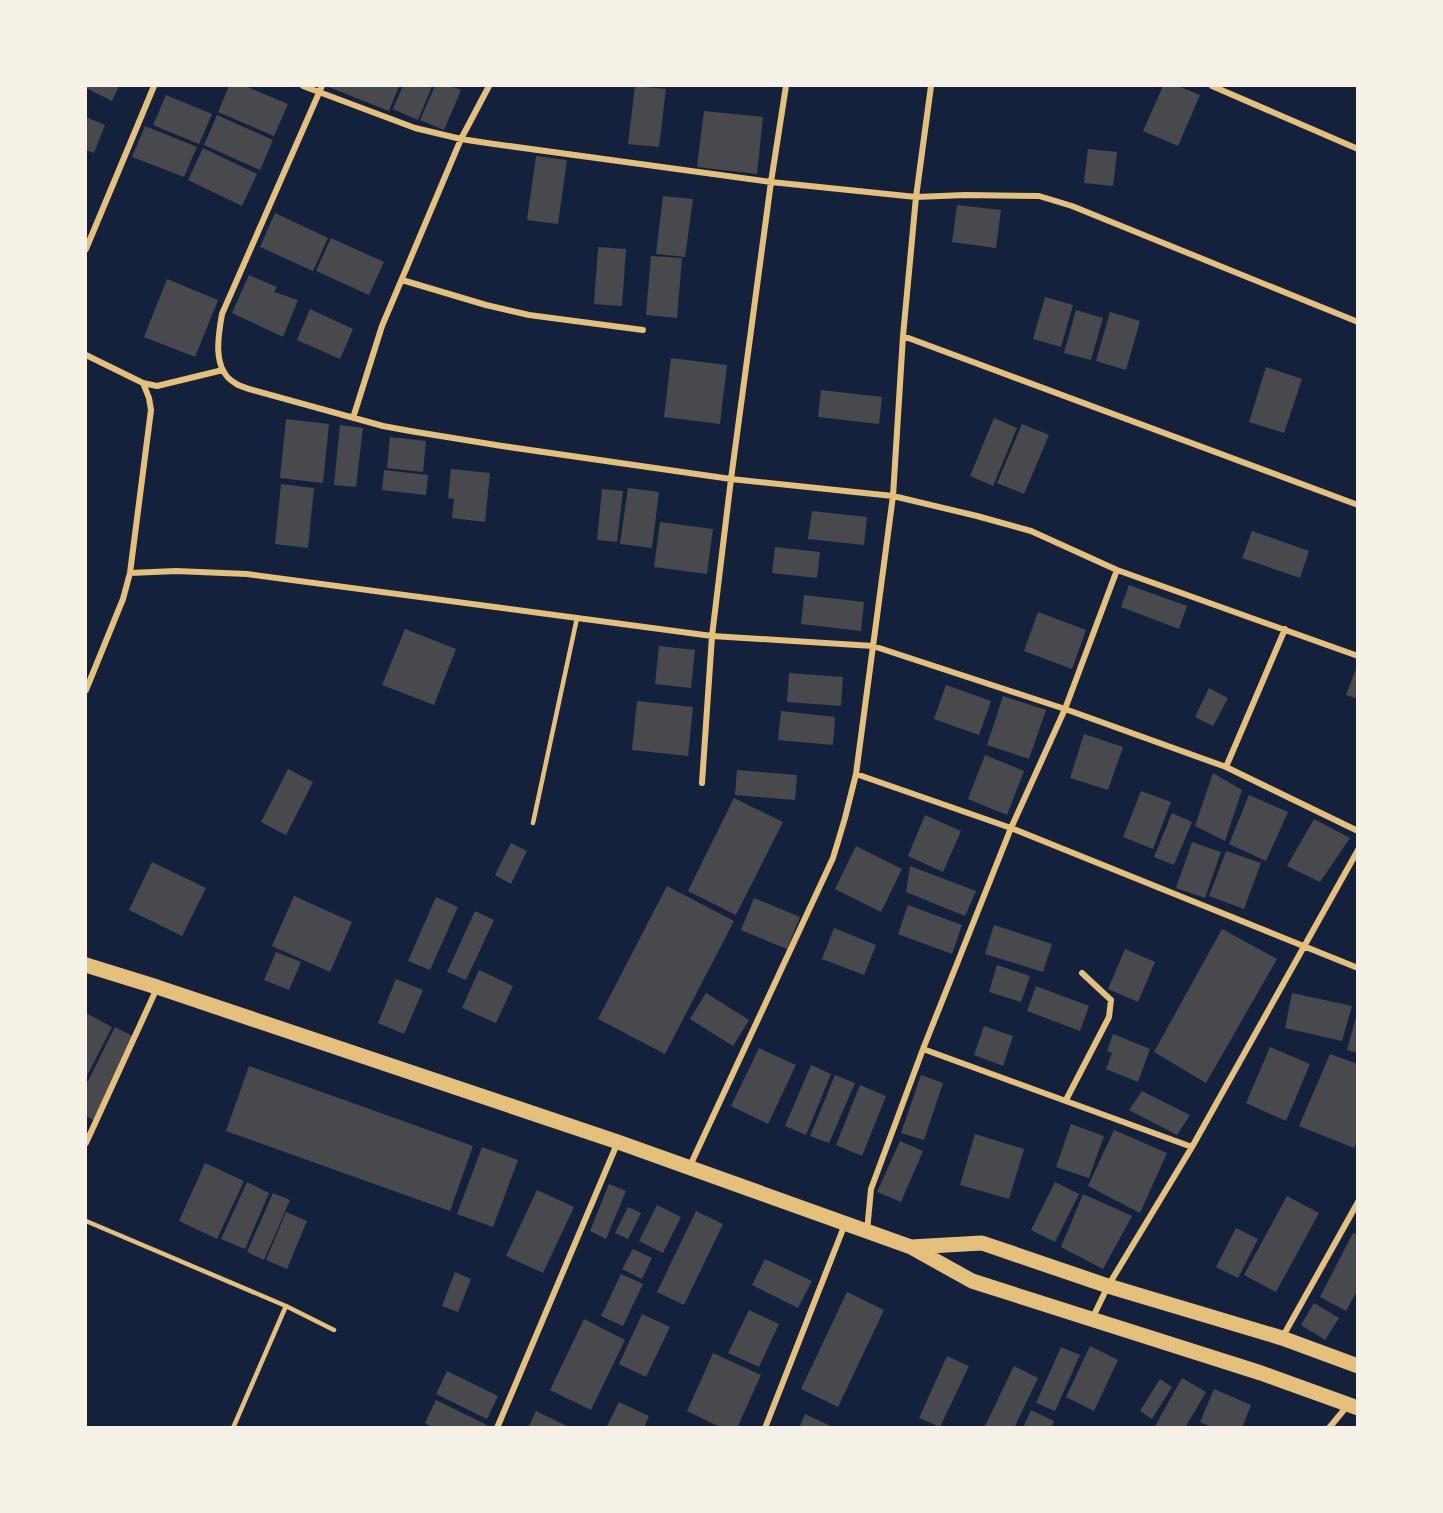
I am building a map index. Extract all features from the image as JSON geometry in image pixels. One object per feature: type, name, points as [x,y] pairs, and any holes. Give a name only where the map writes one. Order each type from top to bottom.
[{"type":"main road","points":[[86,965],[618,1142],[911,1247],[972,1281],[1261,1373],[1353,1406]]},
{"type":"main road","points":[[911,1247],[982,1242],[1108,1286],[1282,1338],[1358,1366]]},
{"type":"street","points":[[86,249],[154,86]]},
{"type":"street","points":[[303,86],[321,89],[415,128],[461,139],[771,182],[916,198],[965,195],[1039,196],[1072,206],[1358,322]]},
{"type":"street","points":[[353,418],[382,326],[461,139],[489,86]]},
{"type":"street","points":[[702,783],[712,636],[731,479],[786,86]]},
{"type":"street","points":[[689,1168],[833,858],[856,774],[893,496],[903,336],[916,198],[931,86]]},
{"type":"street","points":[[1212,86],[1358,149]]},
{"type":"street","points":[[321,89],[222,314],[219,354],[223,370],[233,382],[249,389],[383,426],[502,446],[731,479],[893,496],[977,516],[1031,531],[1117,570],[1358,656]]},
{"type":"street","points":[[402,280],[529,315],[644,330]]},
{"type":"street","points":[[903,336],[1358,505]]},
{"type":"street","points":[[86,355],[143,382],[157,386],[223,370]]},
{"type":"street","points":[[86,690],[123,600],[130,573],[151,410],[143,382]]},
{"type":"street","points":[[867,1231],[871,1189],[923,1049],[1011,828],[1065,708],[1117,570]]},
{"type":"street","points":[[130,573],[176,571],[247,574],[712,636],[873,646],[1065,708],[1226,767],[1358,831]]},
{"type":"street","points":[[1226,767],[1285,629]]},
{"type":"street","points":[[856,774],[1011,828],[1358,968]]},
{"type":"street","points":[[1092,1318],[1108,1286],[1192,1147],[1358,850]]},
{"type":"street","points":[[1066,1100],[1109,1017],[1111,1000],[1082,973]]},
{"type":"street","points":[[86,1143],[157,987]]},
{"type":"street","points":[[923,1049],[1192,1147]]},
{"type":"street","points":[[496,1428],[618,1142]]},
{"type":"street","points":[[1282,1338],[1358,1202]]},
{"type":"street","points":[[765,1428],[846,1223]]},
{"type":"street","points":[[1329,1428],[1353,1406]]},
{"type":"lane","points":[[533,823],[577,618]]},
{"type":"lane","points":[[86,1221],[286,1306],[334,1330]]},
{"type":"lane","points":[[233,1428],[286,1306]]},
{"type":"building","points":[[86,86],[119,86],[112,101]]},
{"type":"building","points":[[229,86],[245,86],[288,104],[274,136],[218,112]]},
{"type":"building","points":[[326,86],[399,86],[389,111]]},
{"type":"building","points":[[403,86],[432,86],[418,120],[393,109]]},
{"type":"building","points":[[435,86],[450,86],[461,90],[444,130],[420,120]]},
{"type":"building","points":[[635,86],[666,89],[659,147],[628,144]]},
{"type":"building","points":[[1163,86],[1178,86],[1200,95],[1178,146],[1143,131]]},
{"type":"building","points":[[166,95],[212,114],[199,144],[153,125]]},
{"type":"building","points":[[704,111],[763,117],[757,174],[697,167]]},
{"type":"building","points":[[217,115],[273,140],[260,170],[204,145]]},
{"type":"building","points":[[86,117],[105,125],[94,153],[86,150]]},
{"type":"building","points":[[145,126],[197,147],[184,177],[132,157]]},
{"type":"building","points":[[203,148],[257,174],[242,206],[188,180]]},
{"type":"building","points":[[1088,149],[1117,152],[1113,186],[1084,183]]},
{"type":"building","points":[[536,156],[567,160],[558,224],[527,220]]},
{"type":"building","points":[[663,196],[693,199],[685,257],[656,254]]},
{"type":"building","points":[[957,205],[1001,210],[996,248],[952,242]]},
{"type":"building","points":[[275,213],[328,238],[313,271],[260,247]]},
{"type":"building","points":[[331,238],[384,262],[369,295],[316,271]]},
{"type":"building","points":[[598,247],[626,249],[622,306],[594,304]]},
{"type":"building","points":[[651,256],[682,258],[677,318],[646,315]]},
{"type":"building","points":[[249,275],[277,287],[274,292],[298,300],[283,337],[232,313]]},
{"type":"building","points":[[167,279],[218,300],[195,357],[144,337]]},
{"type":"building","points":[[1045,297],[1073,305],[1061,347],[1033,339]]},
{"type":"building","points":[[310,309],[353,329],[340,359],[297,340]]},
{"type":"building","points":[[1076,310],[1103,318],[1091,360],[1064,353]]},
{"type":"building","points":[[1110,312],[1140,321],[1126,370],[1096,361]]},
{"type":"building","points":[[671,358],[727,365],[720,424],[664,417]]},
{"type":"building","points":[[1266,367],[1302,379],[1284,433],[1249,422]]},
{"type":"building","points":[[821,390],[882,397],[879,424],[818,417]]},
{"type":"building","points":[[994,418],[1017,428],[993,486],[970,476]]},
{"type":"building","points":[[286,419],[329,424],[323,483],[280,478]]},
{"type":"building","points":[[1022,424],[1049,435],[1024,494],[997,483]]},
{"type":"building","points":[[340,425],[363,428],[356,487],[334,485]]},
{"type":"building","points":[[390,437],[426,441],[423,472],[387,468]]},
{"type":"building","points":[[451,469],[490,473],[485,522],[452,518],[454,499],[448,498]]},
{"type":"building","points":[[384,470],[428,475],[426,495],[382,490]]},
{"type":"building","points":[[281,484],[314,488],[308,548],[275,544]]},
{"type":"building","points":[[628,488],[659,492],[652,548],[620,544]]},
{"type":"building","points":[[602,489],[623,491],[617,542],[597,540]]},
{"type":"building","points":[[812,511],[867,517],[864,545],[808,539]]},
{"type":"building","points":[[660,522],[713,529],[707,574],[654,567]]},
{"type":"building","points":[[1252,531],[1309,551],[1300,578],[1242,558]]},
{"type":"building","points":[[775,547],[820,552],[817,578],[772,573]]},
{"type":"building","points":[[1129,585],[1187,606],[1179,629],[1121,607]]},
{"type":"building","points":[[804,595],[864,602],[861,631],[801,624]]},
{"type":"building","points":[[1038,612],[1086,630],[1072,669],[1024,651]]},
{"type":"building","points":[[405,629],[456,649],[434,705],[382,685]]},
{"type":"building","points":[[659,646],[695,650],[691,688],[655,684]]},
{"type":"building","points":[[1358,666],[1358,699],[1346,695]]},
{"type":"building","points":[[789,673],[843,677],[841,706],[787,702]]},
{"type":"building","points":[[946,685],[991,701],[979,735],[934,719]]},
{"type":"building","points":[[1209,688],[1228,698],[1213,726],[1195,717]]},
{"type":"building","points":[[1003,696],[1046,710],[1029,759],[987,745]]},
{"type":"building","points":[[637,701],[693,707],[688,756],[632,750]]},
{"type":"building","points":[[781,711],[835,717],[833,745],[778,740]]},
{"type":"building","points":[[1084,734],[1123,747],[1108,790],[1070,778]]},
{"type":"building","points":[[985,755],[1024,771],[1007,815],[968,799]]},
{"type":"building","points":[[288,769],[313,782],[286,835],[261,822]]},
{"type":"building","points":[[737,770],[797,775],[795,800],[735,795]]},
{"type":"building","points":[[1213,773],[1242,790],[1225,841],[1195,826]]},
{"type":"building","points":[[1141,791],[1171,802],[1153,849],[1123,837]]},
{"type":"building","points":[[1249,795],[1288,812],[1266,861],[1229,844]]},
{"type":"building","points":[[734,798],[783,822],[736,915],[688,891]]},
{"type":"building","points":[[1172,813],[1192,822],[1174,865],[1154,857]]},
{"type":"building","points":[[925,815],[961,831],[943,872],[908,856]]},
{"type":"building","points":[[1314,819],[1350,838],[1320,882],[1287,866]]},
{"type":"building","points":[[1192,842],[1221,852],[1205,898],[1176,888]]},
{"type":"building","points":[[511,843],[527,851],[511,884],[495,875]]},
{"type":"building","points":[[856,846],[902,869],[881,912],[835,889]]},
{"type":"building","points":[[1226,851],[1261,863],[1244,909],[1209,896]]},
{"type":"building","points":[[152,862],[206,888],[182,936],[129,910]]},
{"type":"building","points":[[910,866],[976,891],[965,916],[906,892]]},
{"type":"building","points":[[667,886],[734,921],[665,1054],[598,1019]]},
{"type":"building","points":[[294,896],[352,922],[330,972],[272,946]]},
{"type":"building","points":[[436,897],[458,907],[430,970],[408,961]]},
{"type":"building","points":[[754,898],[800,917],[787,949],[741,930]]},
{"type":"building","points":[[908,905],[962,925],[952,954],[898,934]]},
{"type":"building","points":[[475,911],[494,920],[466,980],[447,972]]},
{"type":"building","points":[[994,925],[1052,944],[1043,972],[985,954]]},
{"type":"building","points":[[834,928],[876,945],[864,975],[822,959]]},
{"type":"building","points":[[1222,929],[1277,959],[1206,1083],[1154,1052]]},
{"type":"building","points":[[1125,949],[1155,962],[1138,1002],[1108,989]]},
{"type":"building","points":[[276,952],[301,962],[289,990],[264,980]]},
{"type":"building","points":[[997,965],[1030,976],[1021,1002],[989,992]]},
{"type":"building","points":[[479,970],[513,986],[496,1023],[462,1008]]},
{"type":"building","points":[[396,979],[423,990],[404,1034],[378,1023]]},
{"type":"building","points":[[1036,986],[1089,1006],[1080,1031],[1027,1011]]},
{"type":"building","points":[[706,993],[749,1020],[733,1046],[690,1019]]},
{"type":"building","points":[[1292,993],[1352,1006],[1342,1041],[1285,1028]]},
{"type":"building","points":[[86,1013],[112,1027],[86,1078]]},
{"type":"building","points":[[1358,1013],[1358,1053],[1347,1050]]},
{"type":"building","points":[[984,1026],[1013,1036],[1003,1066],[974,1055]]},
{"type":"building","points":[[115,1027],[136,1038],[93,1120],[86,1116],[86,1085]]},
{"type":"building","points":[[1113,1034],[1150,1049],[1138,1082],[1106,1069],[1112,1053],[1107,1051]]},
{"type":"building","points":[[1270,1047],[1310,1064],[1286,1121],[1246,1103]]},
{"type":"building","points":[[759,1048],[796,1065],[768,1124],[731,1106]]},
{"type":"building","points":[[1330,1054],[1358,1064],[1358,1140],[1354,1148],[1299,1126]]},
{"type":"building","points":[[811,1065],[831,1074],[806,1135],[785,1126]]},
{"type":"building","points":[[249,1066],[473,1146],[450,1211],[226,1131]]},
{"type":"building","points":[[835,1075],[855,1083],[829,1143],[810,1136]]},
{"type":"building","points":[[921,1075],[943,1083],[924,1140],[901,1133]]},
{"type":"building","points":[[860,1085],[886,1096],[862,1156],[836,1145]]},
{"type":"building","points":[[1142,1091],[1190,1115],[1177,1135],[1129,1110]]},
{"type":"building","points":[[1071,1124],[1104,1136],[1089,1178],[1056,1167]]},
{"type":"building","points":[[1114,1130],[1167,1153],[1140,1213],[1088,1186]]},
{"type":"building","points":[[975,1134],[1024,1149],[1009,1199],[960,1185]]},
{"type":"building","points":[[900,1141],[923,1151],[901,1202],[877,1192]]},
{"type":"building","points":[[482,1147],[518,1160],[493,1227],[457,1214]]},
{"type":"building","points":[[205,1163],[244,1181],[217,1239],[179,1221]]},
{"type":"building","points":[[247,1182],[269,1193],[245,1249],[221,1239]]},
{"type":"building","points":[[1055,1182],[1079,1194],[1055,1242],[1031,1230]]},
{"type":"building","points":[[609,1184],[626,1191],[606,1239],[590,1231]]},
{"type":"building","points":[[537,1190],[574,1207],[543,1273],[506,1256]]},
{"type":"building","points":[[273,1193],[290,1200],[264,1260],[247,1252]]},
{"type":"building","points":[[1083,1194],[1132,1216],[1103,1269],[1061,1247]]},
{"type":"building","points":[[1287,1196],[1319,1213],[1276,1292],[1244,1275]]},
{"type":"building","points":[[657,1205],[681,1217],[663,1253],[639,1241]]},
{"type":"building","points":[[628,1207],[641,1213],[628,1239],[615,1233]]},
{"type":"building","points":[[696,1211],[723,1224],[684,1305],[657,1292]]},
{"type":"building","points":[[286,1212],[307,1221],[287,1269],[266,1260]]},
{"type":"building","points":[[1236,1228],[1258,1239],[1238,1278],[1216,1267]]},
{"type":"building","points":[[1353,1233],[1358,1235],[1358,1289],[1346,1311],[1320,1297]]},
{"type":"building","points":[[633,1249],[652,1258],[642,1279],[622,1269]]},
{"type":"building","points":[[765,1259],[812,1281],[798,1308],[752,1285]]},
{"type":"building","points":[[455,1272],[471,1279],[458,1312],[442,1306]]},
{"type":"building","points":[[621,1274],[643,1284],[623,1326],[601,1316]]},
{"type":"building","points":[[847,1292],[884,1310],[838,1407],[801,1389]]},
{"type":"building","points":[[1314,1303],[1339,1318],[1325,1340],[1301,1325]]},
{"type":"building","points":[[749,1310],[779,1324],[759,1367],[728,1353]]},
{"type":"building","points":[[642,1314],[670,1327],[646,1377],[619,1364]]},
{"type":"building","points":[[584,1319],[625,1340],[591,1410],[550,1390]]},
{"type":"building","points":[[1090,1346],[1118,1360],[1094,1411],[1066,1397]]},
{"type":"building","points":[[1061,1347],[1080,1355],[1055,1411],[1036,1403]]},
{"type":"building","points":[[713,1353],[761,1375],[737,1428],[722,1428],[687,1411]]},
{"type":"building","points":[[947,1356],[969,1366],[940,1427],[919,1418]]},
{"type":"building","points":[[1014,1366],[1038,1378],[1014,1428],[984,1428]]},
{"type":"building","points":[[447,1371],[498,1396],[487,1419],[436,1394]]},
{"type":"building","points":[[1182,1378],[1206,1392],[1185,1428],[1157,1428],[1155,1426]]},
{"type":"building","points":[[1160,1379],[1172,1387],[1152,1419],[1140,1411]]},
{"type":"building","points":[[1214,1389],[1251,1405],[1242,1428],[1213,1428],[1200,1422]]},
{"type":"building","points":[[436,1400],[487,1425],[485,1428],[434,1428],[425,1423]]},
{"type":"building","points":[[619,1402],[649,1416],[644,1428],[606,1428]]},
{"type":"building","points":[[1031,1410],[1054,1421],[1051,1428],[1023,1428]]},
{"type":"building","points":[[536,1411],[571,1428],[528,1428]]},
{"type":"building","points":[[805,1414],[835,1428],[799,1428]]}]
